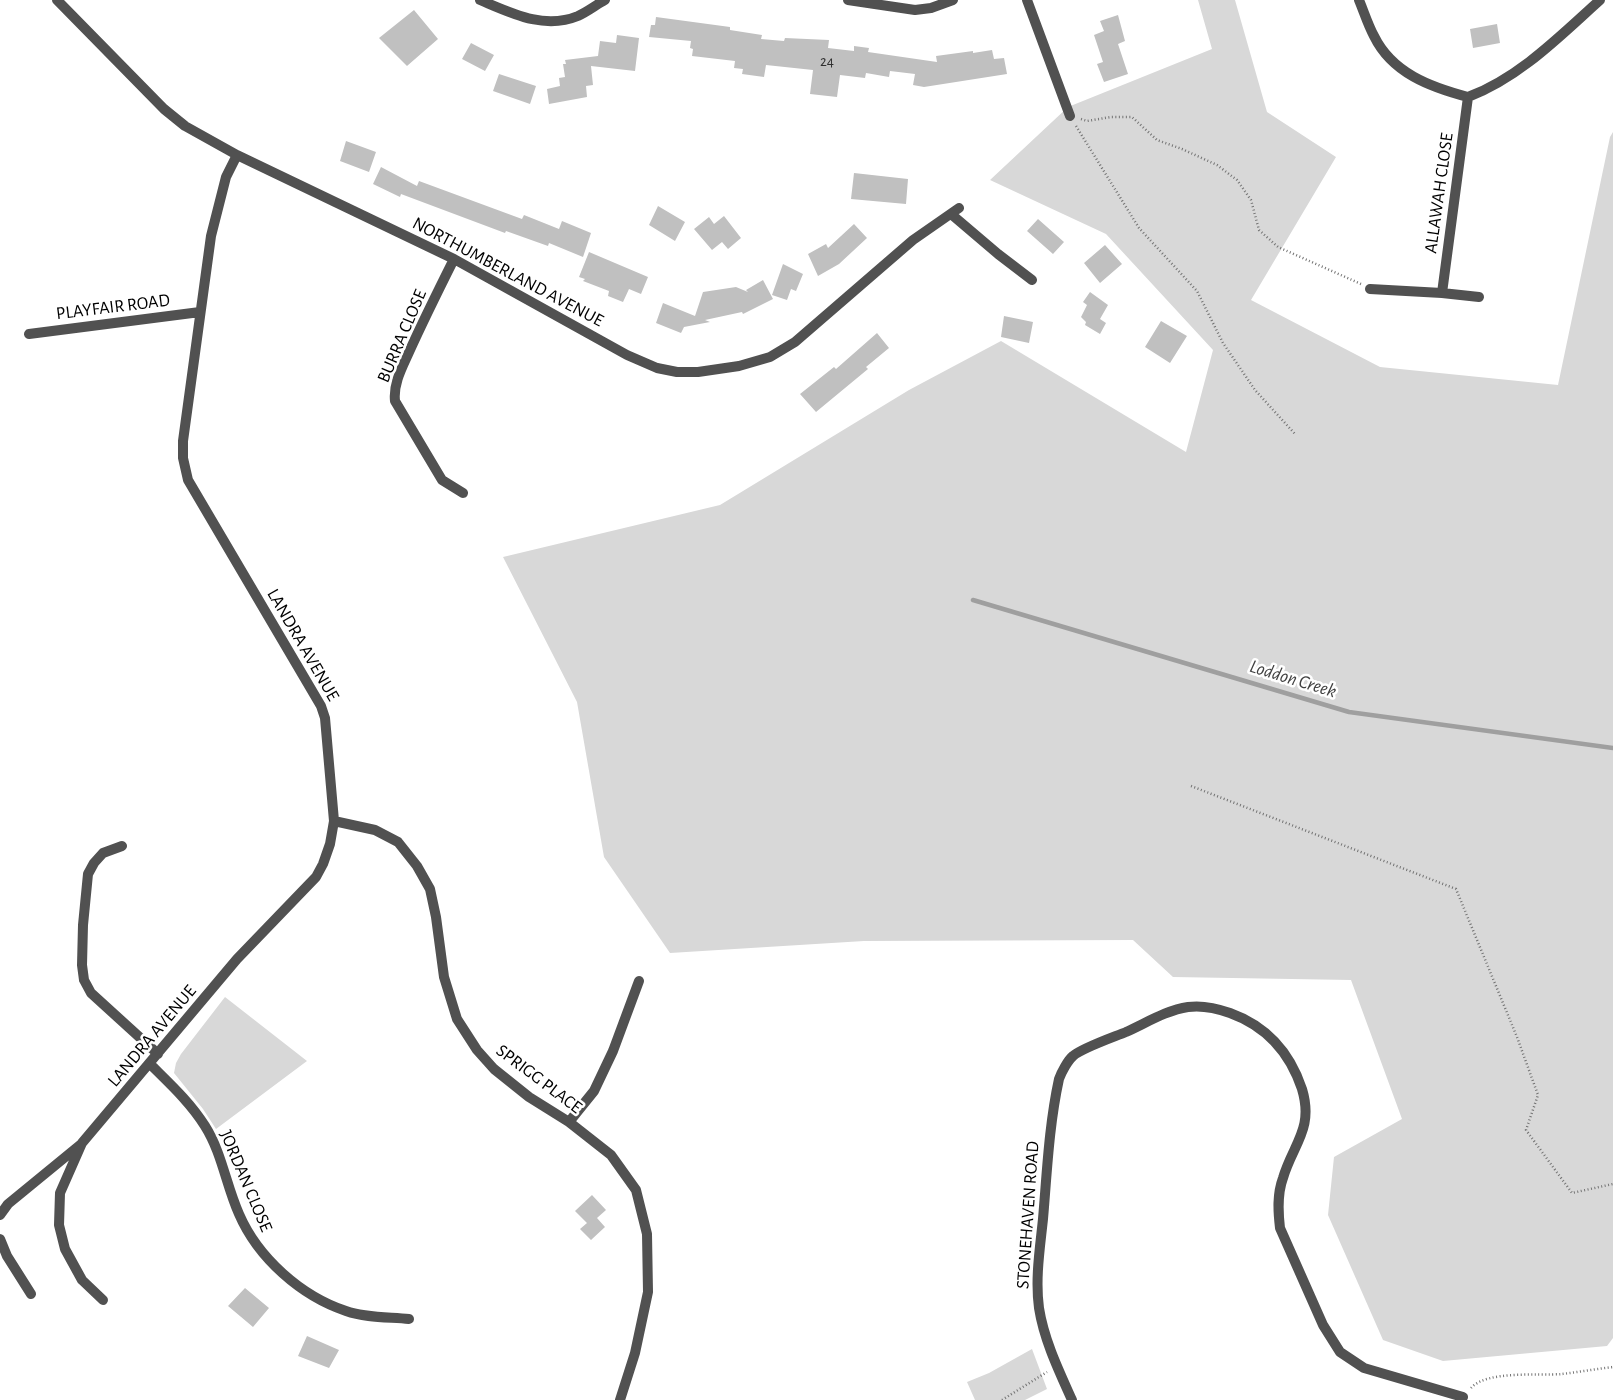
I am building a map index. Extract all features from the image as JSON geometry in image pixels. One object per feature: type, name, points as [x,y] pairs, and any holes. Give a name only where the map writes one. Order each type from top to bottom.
[{"type":"street","name":"NORTHUMBERLAND AVENUE","points":[[57,0],[172,116],[185,126],[237,155],[454,259],[627,355],[657,368],[677,372],[698,372],[739,366],[770,357],[795,342],[913,240],[955,211],[998,254],[1032,280]]},
{"type":"street","points":[[480,0],[524,18],[546,22],[578,16],[605,0]]},
{"type":"street","points":[[848,0],[915,10],[931,8],[953,0]]},
{"type":"street","points":[[1027,0],[1070,116]]},
{"type":"street","points":[[1359,0],[1374,36],[1387,57],[1400,70],[1417,80],[1468,97],[1496,84],[1525,64],[1600,0]]},
{"type":"street","name":"ALLAWAH CLOSE","points":[[1442,293],[1468,97]]},
{"type":"street","name":"LANDRA AVENUE","points":[[0,1215],[8,1204],[82,1143],[237,959],[316,877],[330,844],[334,821],[325,718],[321,706],[188,480],[183,458],[183,441],[210,236],[226,177],[237,155]]},
{"type":"street","name":"BURRA CLOSE","points":[[454,259],[419,330],[394,392],[395,401],[442,480],[452,488],[463,493]]},
{"type":"street","points":[[1370,289],[1479,297]]},
{"type":"street","name":"PLAYFAIR ROAD","points":[[29,334],[200,312]]},
{"type":"street","name":"SPRIGG PLACE","points":[[334,821],[375,830],[398,842],[417,866],[430,889],[444,977],[457,1019],[477,1050],[494,1070],[529,1097],[569,1122],[611,1156],[636,1190],[647,1234],[648,1292],[635,1353],[620,1400]]},
{"type":"street","points":[[122,846],[103,853],[94,863],[88,874],[83,925],[82,965],[84,980],[91,994],[158,1054]]},
{"type":"street","points":[[569,1122],[594,1091],[612,1051],[638,981]]},
{"type":"street","name":"STONEHAVEN ROAD","points":[[1072,1400],[1043,1329],[1037,1287],[1049,1141],[1060,1077],[1073,1056],[1169,1013],[1187,1007],[1204,1006],[1217,1008],[1262,1029],[1275,1040],[1293,1069],[1301,1087],[1306,1106],[1304,1129],[1283,1177],[1279,1192],[1278,1211],[1280,1228],[1323,1325],[1340,1352],[1364,1368],[1463,1397]]},
{"type":"street","name":"JORDAN CLOSE","points":[[150,1064],[182,1096],[206,1127],[220,1156],[239,1213],[249,1234],[258,1248],[271,1261],[298,1285],[327,1303],[347,1311],[368,1316],[410,1319]]},
{"type":"street","name":"LANDRA AVENUE","points":[[82,1143],[60,1193],[59,1226],[65,1249],[82,1280],[103,1300]]},
{"type":"street","points":[[0,1239],[7,1256],[31,1294]]},
{"type":"path","points":[[1070,116],[1087,121],[1110,117],[1132,117],[1157,140],[1217,165],[1238,180],[1251,200],[1259,230],[1278,246],[1370,289]]},
{"type":"path","points":[[1070,116],[1139,228],[1197,291],[1223,343],[1255,390],[1295,434]]},
{"type":"path","points":[[1191,786],[1456,889],[1517,1037],[1538,1095],[1526,1130],[1572,1192],[1613,1184]]},
{"type":"path","points":[[1002,1400],[1057,1366]]},
{"type":"path","points":[[1463,1397],[1476,1384],[1490,1379],[1560,1374],[1613,1367]]},
{"type":"shaded area","points":[[1198,0],[1235,0],[1267,112],[1336,157],[1251,300],[1380,367],[1558,385],[1610,137],[1613,132],[1613,1338],[1607,1346],[1443,1361],[1383,1340],[1328,1215],[1334,1157],[1402,1119],[1351,980],[1173,977],[1133,940],[864,941],[670,953],[604,857],[577,702],[503,557],[720,505],[909,390],[1001,341],[1186,452],[1213,350],[1106,234],[990,180],[1068,107],[1212,49]]},
{"type":"shaded area","points":[[225,997],[307,1061],[216,1129],[203,1109],[174,1073],[176,1063],[181,1054]]},
{"type":"shaded area","points":[[1032,1349],[1047,1389],[1025,1400],[975,1400],[967,1382],[989,1373]]},
{"type":"building","points":[[414,10],[438,39],[407,66],[379,38]]},
{"type":"building","points":[[1118,15],[1125,41],[1118,44],[1128,74],[1104,82],[1097,64],[1103,62],[1094,35],[1104,31],[1100,21]]},
{"type":"building","points":[[656,17],[730,27],[730,30],[762,35],[761,39],[784,41],[785,38],[829,40],[828,48],[854,51],[854,46],[869,48],[868,52],[937,62],[936,56],[992,50],[994,59],[1004,58],[1007,74],[924,87],[913,85],[915,74],[890,71],[889,77],[866,73],[865,78],[840,75],[837,97],[810,94],[813,70],[766,65],[764,77],[742,74],[743,69],[734,68],[735,61],[692,56],[691,41],[649,37],[651,25],[655,25]]},
{"type":"building","points":[[1497,24],[1500,43],[1473,48],[1470,29]]},
{"type":"building","points":[[617,35],[639,38],[635,71],[591,66],[593,85],[586,86],[587,97],[549,104],[547,89],[560,86],[559,78],[565,77],[563,64],[566,64],[565,60],[598,56],[600,41],[616,43]]},
{"type":"building","points":[[471,43],[494,55],[485,71],[462,59]]},
{"type":"building","points":[[499,74],[536,86],[530,104],[493,91]]},
{"type":"building","points":[[346,141],[376,152],[369,172],[340,161]]},
{"type":"building","points":[[381,167],[417,186],[419,181],[522,219],[524,215],[559,229],[562,221],[591,233],[583,257],[549,243],[548,246],[506,231],[505,233],[401,194],[400,197],[373,184]]},
{"type":"building","points":[[854,173],[908,179],[906,204],[851,199]]},
{"type":"building","points":[[658,206],[685,222],[675,241],[649,225]]},
{"type":"building","points":[[724,216],[741,238],[728,249],[722,242],[712,250],[694,229],[709,217],[714,224]]},
{"type":"building","points":[[1038,219],[1064,242],[1053,254],[1027,231]]},
{"type":"building","points":[[854,224],[867,238],[839,264],[818,276],[808,254],[826,244],[828,248]]},
{"type":"building","points":[[1105,245],[1122,264],[1100,283],[1084,263]]},
{"type":"building","points":[[589,252],[648,277],[641,294],[629,289],[623,302],[608,296],[609,291],[583,281],[585,279],[579,277]]},
{"type":"building","points":[[783,264],[803,274],[796,291],[791,289],[787,300],[772,295]]},
{"type":"building","points":[[763,280],[773,299],[743,314],[742,312],[705,320],[710,322],[684,327],[681,333],[656,323],[663,303],[695,316],[703,292],[736,287],[748,292],[746,290]]},
{"type":"building","points":[[1090,292],[1108,305],[1100,319],[1106,323],[1100,334],[1085,325],[1086,322],[1081,317],[1087,305],[1083,302]]},
{"type":"building","points":[[1004,316],[1033,322],[1029,343],[1001,337]]},
{"type":"building","points":[[1161,321],[1187,336],[1170,363],[1145,347]]},
{"type":"building","points":[[877,333],[889,348],[866,367],[868,369],[816,412],[800,394],[834,367],[836,369]]},
{"type":"building","points":[[592,1195],[606,1210],[597,1218],[605,1227],[591,1240],[580,1229],[587,1223],[575,1211]]},
{"type":"building","points":[[245,1288],[269,1308],[253,1327],[228,1306]]},
{"type":"building","points":[[307,1336],[339,1350],[329,1368],[298,1356]]},
{"type":"waterway","name":"Loddon Creek","points":[[973,600],[1349,712],[1613,748]]}]
